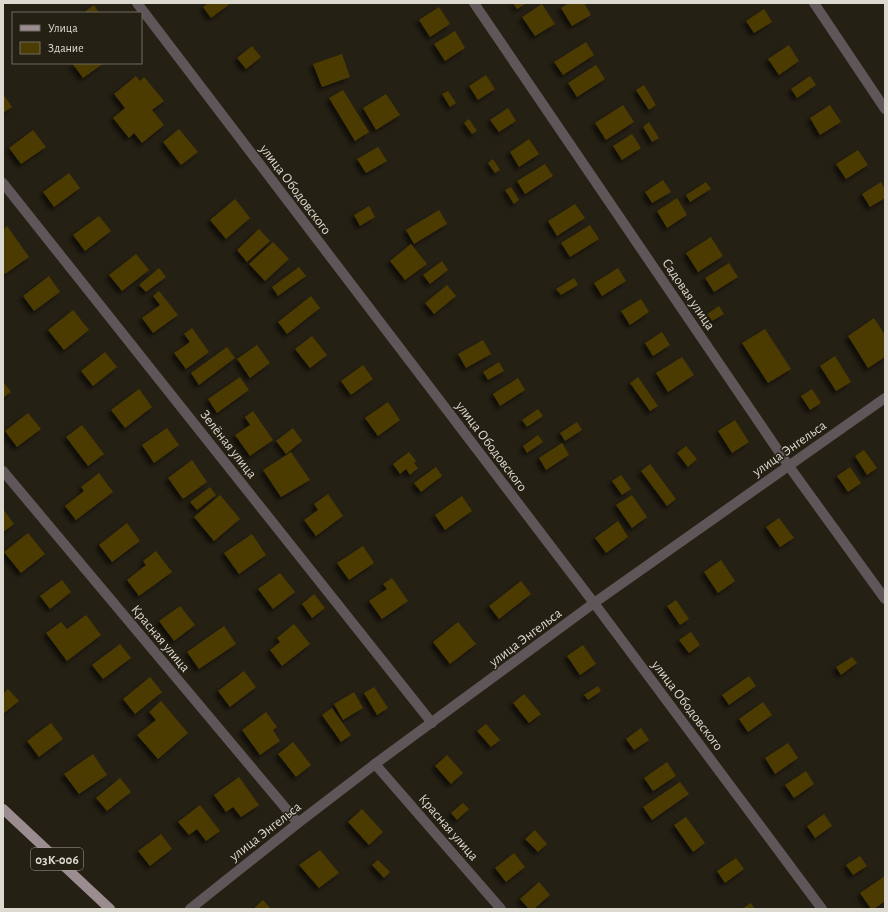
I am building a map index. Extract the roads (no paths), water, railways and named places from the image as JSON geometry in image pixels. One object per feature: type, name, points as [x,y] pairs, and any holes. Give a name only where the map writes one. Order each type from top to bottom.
[{"type":"main road","name":"03К-006","points":[[3,809],[110,909]]},
{"type":"street","name":"улица Ободовского","points":[[137,3],[594,603],[822,909]]},
{"type":"street","name":"Садовая улица","points":[[474,3],[788,465],[885,599]]},
{"type":"street","points":[[814,3],[885,109]]},
{"type":"street","name":"Зелёная улица","points":[[3,183],[432,723]]},
{"type":"street","name":"улица Энгельса","points":[[190,909],[375,764],[594,603],[885,398]]},
{"type":"street","name":"Красная улица","points":[[3,471],[298,823]]},
{"type":"street","name":"Красная улица","points":[[375,764],[501,909]]}]
